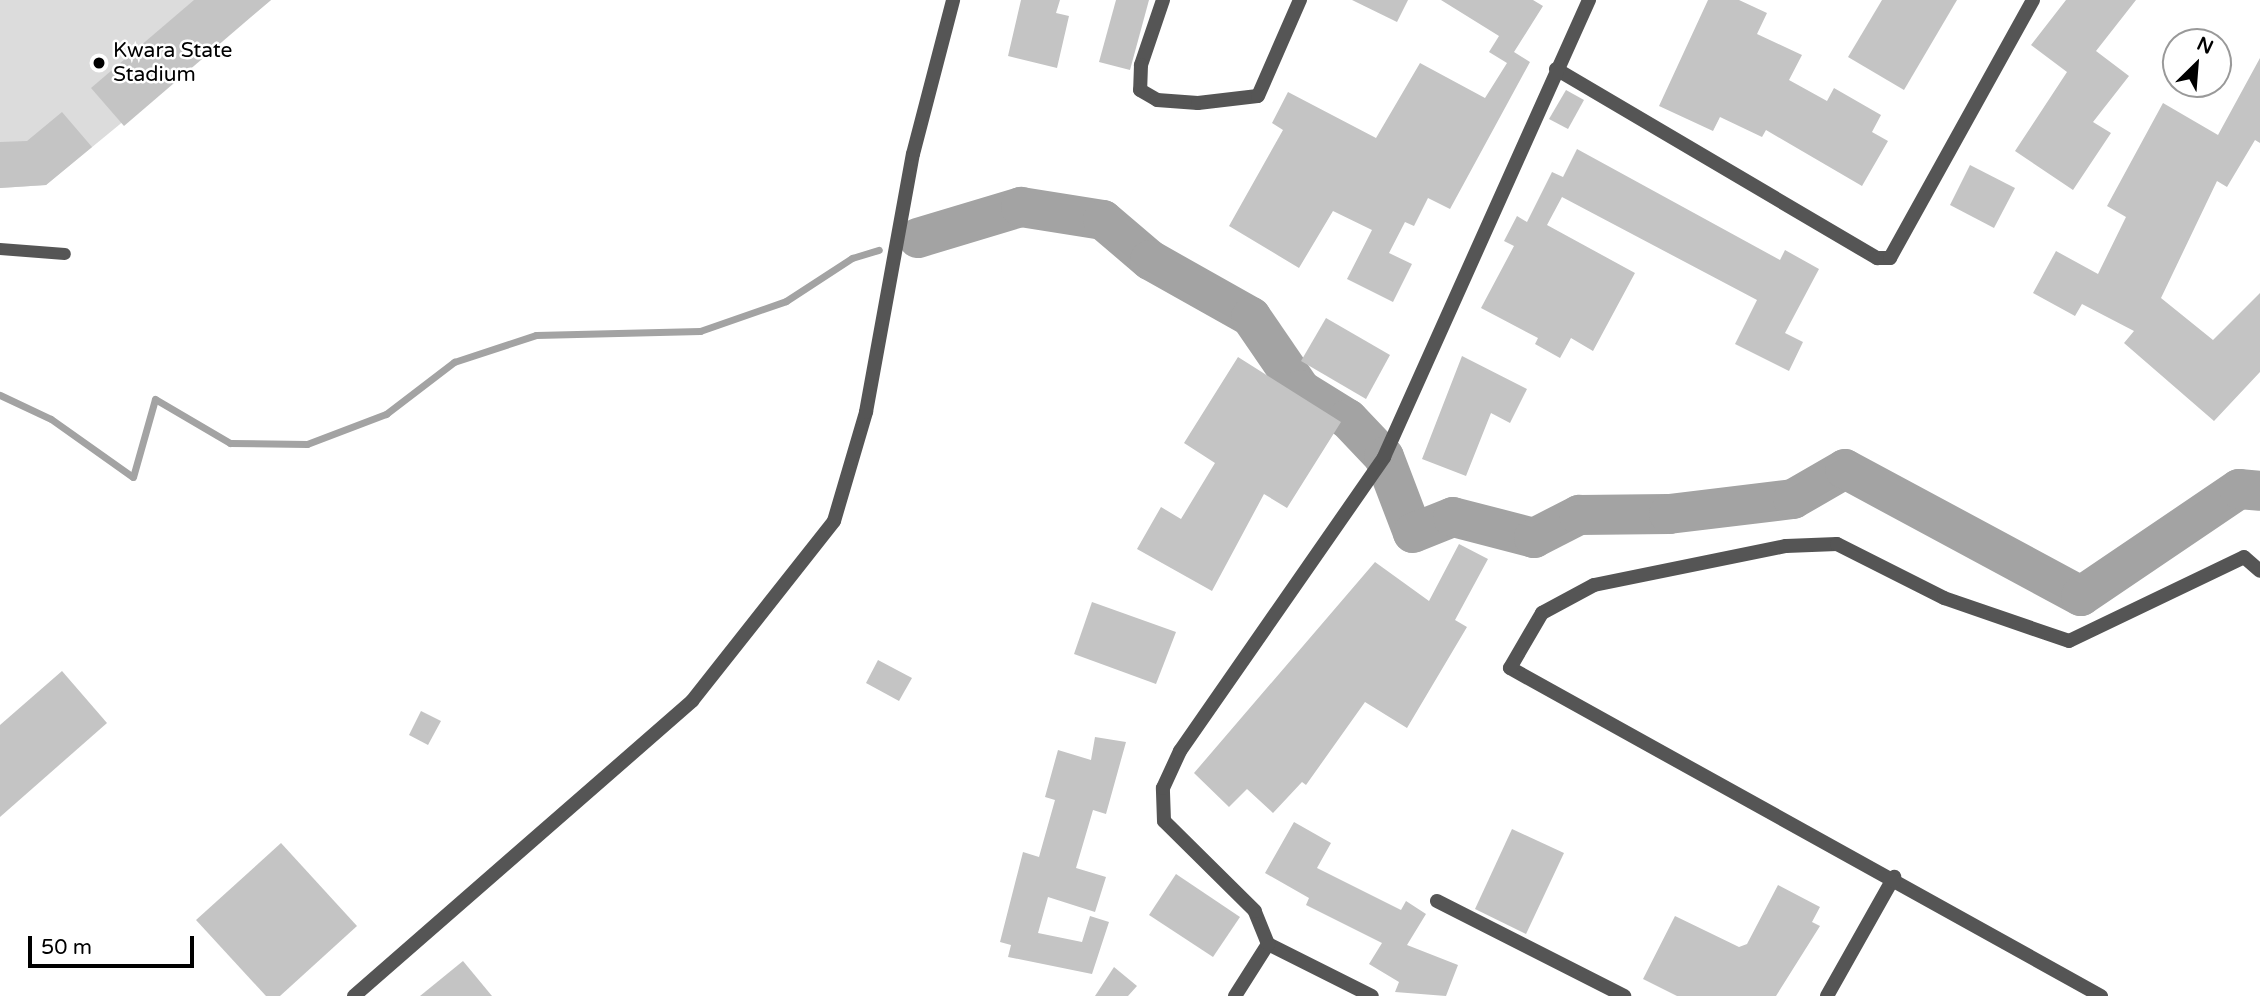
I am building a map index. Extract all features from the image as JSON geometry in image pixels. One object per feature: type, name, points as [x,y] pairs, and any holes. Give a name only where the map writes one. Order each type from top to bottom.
[{"type":"street","points":[[354,996],[692,701],[834,522],[866,412],[913,153],[953,0]]},
{"type":"street","points":[[1163,0],[1141,65],[1140,90],[1157,100],[1198,103],[1258,96],[1300,0]]},
{"type":"street","points":[[1372,996],[1268,944],[1255,911],[1164,821],[1163,788],[1180,751],[1384,457],[1589,0]]},
{"type":"street","points":[[1556,69],[1877,258],[1890,258],[2033,0]]},
{"type":"street","points":[[2101,996],[1894,877],[1510,668],[1542,612],[1594,585],[1786,547],[1837,544],[1944,598],[2069,641],[2244,557],[2260,571]]},
{"type":"street","points":[[1827,996],[1894,877]]},
{"type":"street","points":[[1437,901],[1624,996]]},
{"type":"street","points":[[1235,996],[1268,944]]},
{"type":"lane","points":[[0,249],[65,254]]},
{"type":"shaded area","name":"Kwara State Stadium","points":[[0,0],[271,0],[46,185],[0,188]]},
{"type":"building","points":[[194,0],[271,0],[124,126],[91,88]]},
{"type":"building","points":[[1021,0],[1060,0],[1056,13],[1069,16],[1057,68],[1008,56]]},
{"type":"building","points":[[1116,0],[1149,0],[1130,70],[1099,62]]},
{"type":"building","points":[[1352,0],[1408,0],[1397,22]]},
{"type":"building","points":[[1441,0],[1533,0],[1543,6],[1514,52],[1530,62],[1450,209],[1428,198],[1414,226],[1405,222],[1389,253],[1412,264],[1393,302],[1347,279],[1372,230],[1333,211],[1299,268],[1229,226],[1283,130],[1272,123],[1288,92],[1376,138],[1420,63],[1485,98],[1507,63],[1489,52],[1499,36]]},
{"type":"building","points":[[1708,0],[1739,0],[1767,13],[1757,34],[1802,55],[1789,80],[1827,101],[1834,88],[1881,115],[1872,132],[1888,141],[1862,186],[1766,130],[1762,137],[1720,117],[1713,131],[1659,106]]},
{"type":"building","points":[[1882,0],[1957,0],[1904,90],[1848,57]]},
{"type":"building","points":[[2066,0],[2136,0],[2096,51],[2129,76],[2093,122],[2111,133],[2073,190],[2015,151],[2067,72],[2031,45]]},
{"type":"building","points":[[2260,58],[2260,143],[2255,140],[2227,187],[2217,181],[2161,298],[2213,340],[2260,293],[2260,372],[2214,421],[2124,343],[2134,331],[2082,304],[2075,316],[2033,293],[2056,251],[2098,274],[2126,217],[2107,206],[2163,103],[2218,135]]},
{"type":"building","points":[[1566,90],[1584,100],[1568,129],[1549,119]]},
{"type":"building","points":[[62,112],[92,147],[46,185],[0,188],[0,142],[27,141]]},
{"type":"building","points":[[1577,149],[1780,260],[1785,250],[1819,269],[1785,333],[1803,342],[1789,371],[1735,344],[1757,300],[1562,197],[1547,225],[1635,273],[1593,351],[1571,338],[1560,358],[1535,344],[1538,338],[1481,308],[1514,246],[1504,241],[1517,216],[1527,222],[1552,172],[1563,177]]},
{"type":"building","points":[[1970,165],[2015,188],[1994,228],[1950,205]]},
{"type":"building","points":[[1326,318],[1390,355],[1366,399],[1301,361]]},
{"type":"building","points":[[1462,356],[1527,389],[1510,423],[1491,413],[1466,476],[1422,459]]},
{"type":"building","points":[[1238,357],[1341,422],[1287,508],[1264,494],[1212,591],[1137,549],[1161,507],[1181,519],[1215,463],[1184,443]]},
{"type":"building","points":[[1459,544],[1488,559],[1455,620],[1467,627],[1407,728],[1365,702],[1306,785],[1302,782],[1273,813],[1247,789],[1229,807],[1194,773],[1375,562],[1429,601]]},
{"type":"building","points":[[1092,602],[1176,632],[1156,684],[1074,654]]},
{"type":"building","points":[[878,660],[912,678],[899,701],[866,683]]},
{"type":"building","points":[[62,671],[107,723],[0,817],[0,725]]},
{"type":"building","points":[[421,711],[441,721],[428,745],[409,735]]},
{"type":"building","points":[[1095,737],[1126,742],[1106,814],[1093,810],[1076,868],[1106,877],[1095,912],[1048,897],[1038,933],[1082,942],[1090,916],[1109,922],[1092,974],[1008,957],[1011,945],[1000,942],[1023,852],[1039,857],[1055,800],[1045,797],[1058,750],[1091,760]]},
{"type":"building","points":[[1294,822],[1331,843],[1317,868],[1401,910],[1406,901],[1426,914],[1407,945],[1458,965],[1446,996],[1395,992],[1399,982],[1369,964],[1382,943],[1306,905],[1309,898],[1265,873]]},
{"type":"building","points":[[1512,829],[1564,853],[1526,934],[1475,909]]},
{"type":"building","points":[[281,843],[357,926],[280,996],[266,996],[196,920]]},
{"type":"building","points":[[1176,874],[1240,917],[1213,957],[1149,915]]},
{"type":"building","points":[[1778,885],[1820,907],[1812,922],[1820,926],[1776,996],[1677,996],[1643,979],[1675,916],[1739,947],[1747,944]]},
{"type":"building","points":[[463,961],[492,996],[420,996]]},
{"type":"building","points":[[1114,967],[1137,986],[1128,996],[1095,996]]},
{"type":"waterway","points":[[918,238],[1021,207],[1103,220],[1150,260],[1251,317],[1301,390],[1348,419],[1384,457],[1413,533],[1453,517],[1534,538],[1579,515],[1669,514],[1793,499],[1845,469],[2081,596],[2239,489],[2260,491]]},
{"type":"waterway","points":[[0,395],[51,419],[133,477],[155,399],[230,443],[307,444],[386,414],[454,362],[536,335],[700,331],[786,301],[852,258],[879,250]]},
{"type":"place","name":"Kwara State Stadium","points":[[99,63]]}]
